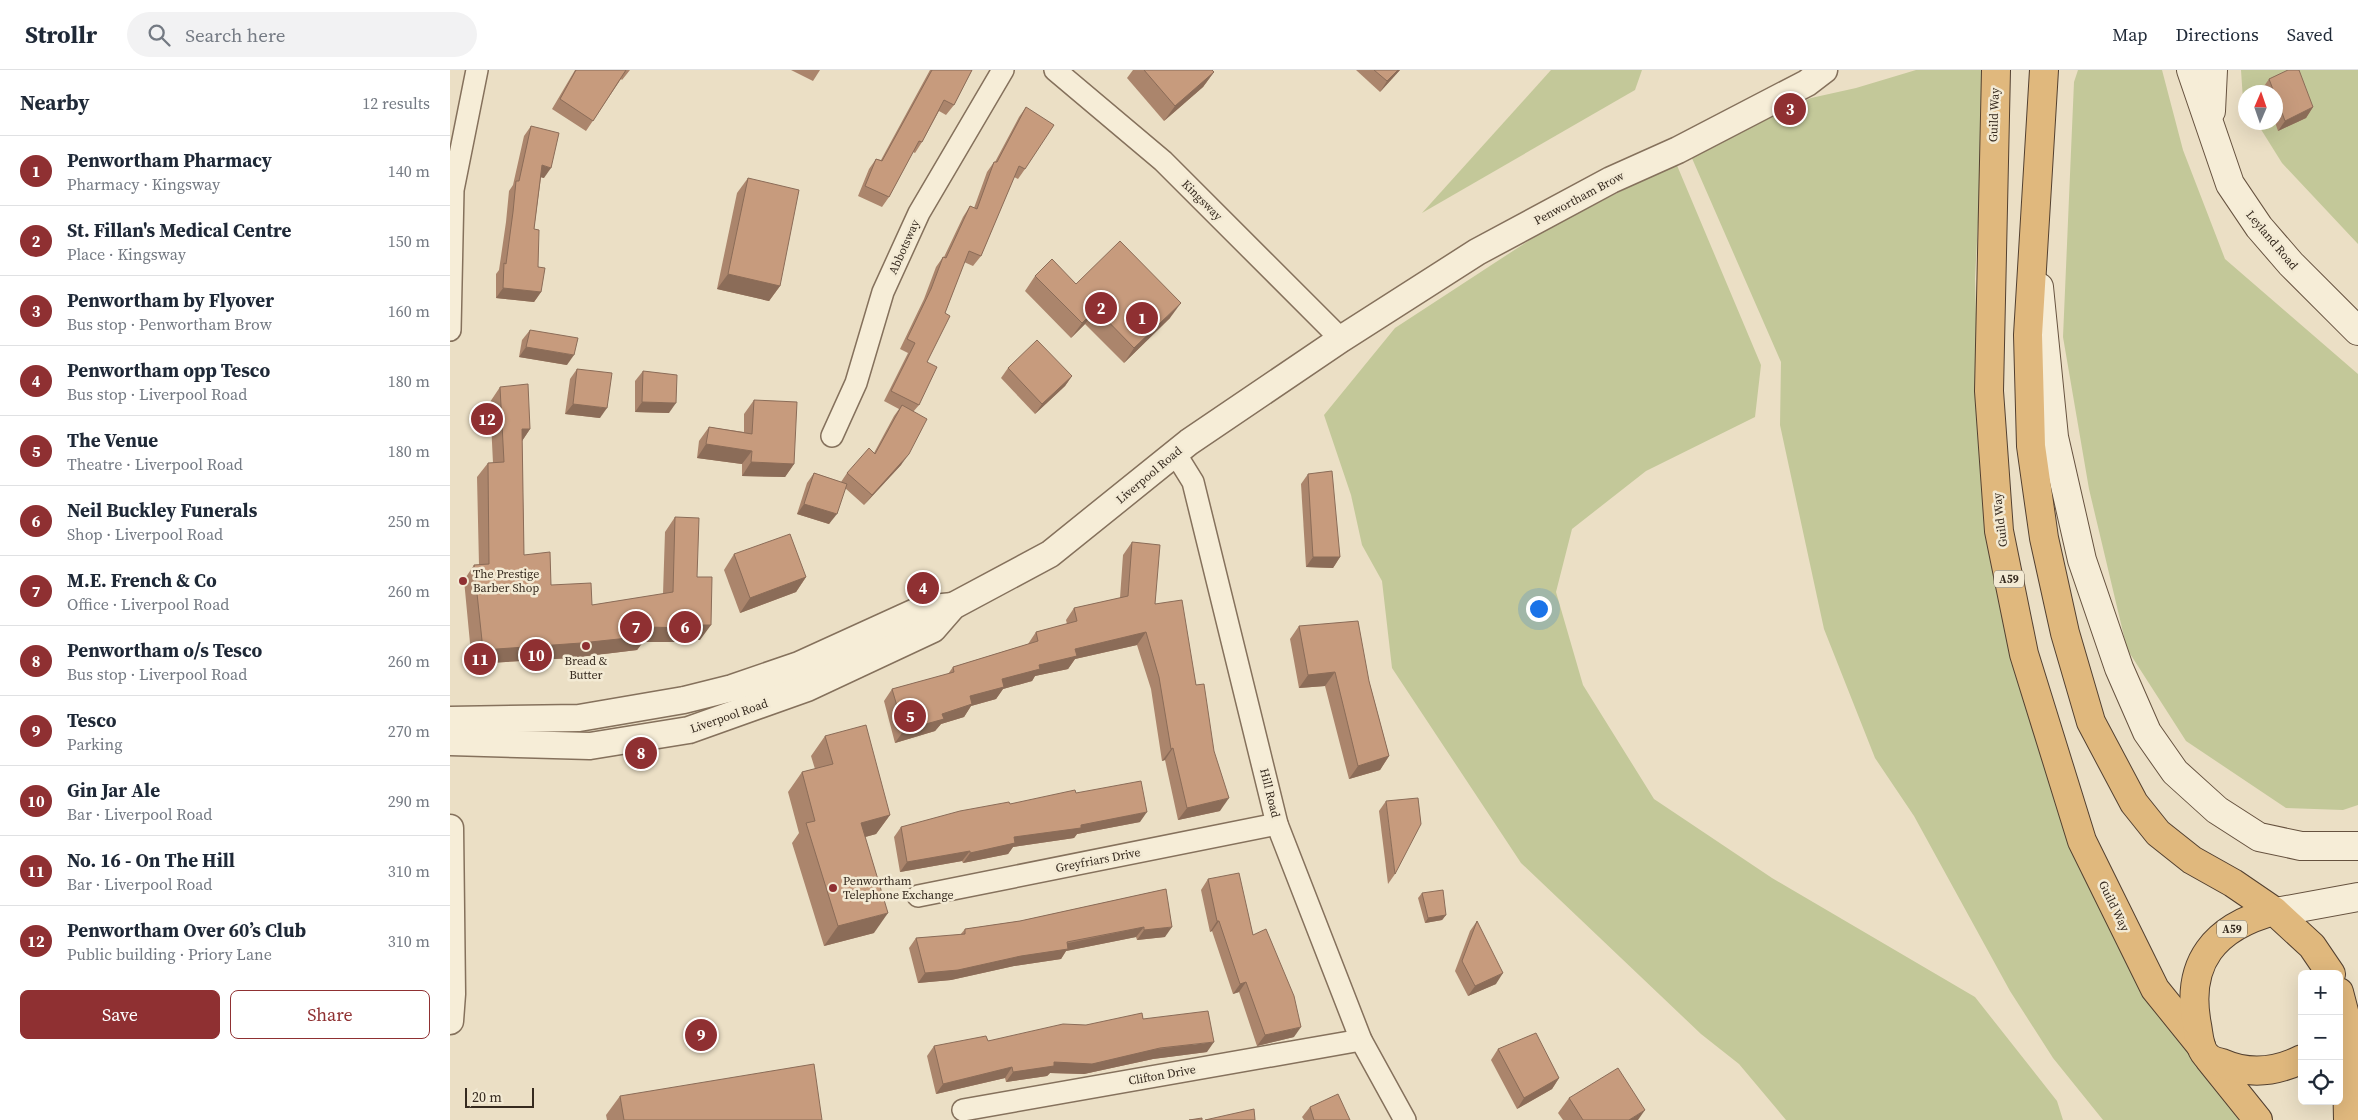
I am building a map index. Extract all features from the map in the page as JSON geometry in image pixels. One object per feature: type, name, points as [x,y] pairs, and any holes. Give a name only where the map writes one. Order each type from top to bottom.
[{"type":"highway","name":"Guild Way","points":[[1996,70],[1989,391],[2000,531],[2024,654],[2082,841],[2155,989],[2204,1052]]},
{"type":"highway","points":[[2044,70],[2035,251],[2028,335],[2031,446],[2044,538],[2065,633],[2091,722],[2134,803],[2158,833],[2192,860],[2233,883],[2275,912],[2312,946],[2328,970]]},
{"type":"highway","name":"A59","points":[[2258,1120],[2204,1052],[2195,1016],[2194,987],[2199,966],[2214,945],[2234,927],[2252,918],[2275,912]]},
{"type":"highway","points":[[2343,1004],[2347,1016],[2348,1120]]},
{"type":"highway","name":"A59","points":[[2204,1052],[2237,1070],[2265,1071],[2287,1066],[2298,1060]]},
{"type":"main road","name":"Leyland Road","points":[[2191,70],[2210,133],[2230,184],[2259,227],[2291,264],[2358,331]]},
{"type":"main road","name":"Leyland Road","points":[[2210,133],[2212,70]]},
{"type":"main road","points":[[2035,251],[2054,437],[2080,551],[2119,668],[2147,732],[2174,772],[2217,810],[2259,837],[2301,846],[2358,846]]},
{"type":"main road","points":[[2275,912],[2358,897]]},
{"type":"street","points":[[450,330],[451,189],[477,70]]},
{"type":"street","name":"Abbotsway","points":[[832,436],[856,383],[884,292],[919,213],[1003,70]]},
{"type":"street","name":"Kingsway","points":[[1056,70],[1163,161],[1342,339]]},
{"type":"street","name":"Penwortham Brow","points":[[1342,339],[1477,252],[1610,180],[1678,150],[1806,83],[1824,70]]},
{"type":"street","name":"Liverpool Road","points":[[450,742],[590,746],[690,730],[837,675],[933,629],[953,606],[1050,554],[1107,510],[1175,452],[1342,339]]},
{"type":"street","name":"Hill Road","points":[[1175,452],[1193,482],[1278,824],[1361,1040],[1405,1120]]},
{"type":"street","name":"Liverpool Road","points":[[450,720],[579,718],[684,700],[732,688],[799,665],[922,609],[953,606]]},
{"type":"street","name":"Greyfriars Drive","points":[[918,896],[1278,824]]},
{"type":"street","points":[[450,828],[450,1022]]},
{"type":"street","name":"Clifton Drive","points":[[963,1110],[1361,1040]]},
{"type":"green space","points":[[1551,70],[1642,70],[1635,90],[1422,213]]},
{"type":"green space","points":[[1916,70],[1986,70],[1975,279],[1980,458],[2014,662],[2048,778],[2086,877],[2241,1120],[2103,1120],[2053,1058],[2010,991],[1914,816],[1875,758],[1824,629],[1780,425],[1781,362],[1691,156],[1811,98],[1856,88]]},
{"type":"green space","points":[[2078,70],[2162,70],[2183,150],[2225,259],[2358,374],[2358,805],[2343,810],[2286,808],[2186,741],[2127,649],[2089,489],[2063,337],[2074,82]]},
{"type":"green space","points":[[2241,70],[2358,70],[2358,244],[2282,163],[2261,130],[2283,130],[2283,85],[2242,85]]},
{"type":"green space","points":[[1676,163],[1761,365],[1755,417],[1646,471],[1572,529],[1556,592],[1583,685],[1654,799],[1772,878],[1975,997],[2057,1101],[2063,1120],[1786,1120],[1739,1064],[1701,1034],[1521,863],[1392,668],[1382,581],[1362,545],[1351,495],[1324,415],[1395,328],[1545,230]]},
{"type":"building","points":[[576,70],[626,70],[593,121],[560,99]]},
{"type":"building","points":[[932,70],[972,70],[954,105],[944,100],[922,142],[919,141],[889,197],[865,186],[876,159],[882,161]]},
{"type":"building","points":[[1144,70],[1212,70],[1214,72],[1175,106]]},
{"type":"building","points":[[1374,70],[1398,70],[1387,81]]},
{"type":"building","points":[[2288,70],[2299,70],[2313,107],[2285,121],[2283,115],[2283,85],[2271,85],[2269,79]]},
{"type":"building","points":[[1026,107],[1054,125],[1025,169],[1019,166],[981,256],[969,251],[945,313],[950,316],[927,362],[937,367],[919,405],[891,391],[915,343],[907,339],[931,289],[943,257],[946,258],[970,206],[977,209],[994,162],[997,162]]},
{"type":"building","points":[[531,126],[559,133],[551,168],[542,165],[534,229],[539,230],[538,267],[545,268],[541,292],[503,288],[504,263],[506,264],[516,181],[519,181]]},
{"type":"building","points":[[748,178],[799,190],[780,286],[728,274]]},
{"type":"building","points":[[1120,241],[1181,303],[1134,348],[1096,309],[1082,323],[1035,276],[1052,259],[1076,284]]},
{"type":"building","points":[[530,330],[578,338],[574,355],[526,347]]},
{"type":"building","points":[[1037,340],[1072,376],[1042,404],[1008,368]]},
{"type":"building","points":[[577,369],[612,373],[607,408],[573,404]]},
{"type":"building","points":[[643,371],[677,375],[676,403],[642,402]]},
{"type":"building","points":[[528,384],[530,429],[522,429],[524,555],[550,552],[551,585],[591,583],[592,605],[673,592],[675,517],[699,518],[697,577],[712,577],[711,625],[690,625],[690,628],[646,627],[647,636],[483,650],[474,565],[489,564],[488,463],[504,462],[500,387]]},
{"type":"building","points":[[754,400],[797,402],[794,464],[751,462],[752,451],[706,444],[709,427],[752,434]]},
{"type":"building","points":[[902,405],[927,419],[909,454],[872,495],[847,473],[869,448],[875,454]]},
{"type":"building","points":[[1332,471],[1340,557],[1313,557],[1308,474]]},
{"type":"building","points":[[814,473],[847,484],[837,514],[804,504]]},
{"type":"building","points":[[790,534],[806,577],[750,598],[734,554]]},
{"type":"building","points":[[1132,542],[1160,545],[1155,604],[1182,600],[1196,685],[1204,684],[1214,751],[1229,798],[1187,808],[1173,748],[1171,749],[1159,677],[1146,632],[1075,649],[1077,656],[1039,665],[1040,669],[1002,679],[1004,687],[970,696],[972,704],[942,714],[944,719],[904,730],[892,689],[954,672],[953,667],[1038,641],[1036,632],[1077,621],[1074,608],[1128,596]]},
{"type":"building","points":[[1358,621],[1369,681],[1389,756],[1358,766],[1335,672],[1308,675],[1299,626]]},
{"type":"building","name":"Penwortham Telephone Exchange","points":[[866,725],[890,815],[861,823],[888,913],[838,926],[806,823],[815,821],[802,772],[833,764],[825,736]]},
{"type":"building","points":[[1141,781],[1147,812],[1081,825],[1081,828],[1014,837],[1015,843],[970,853],[970,851],[907,862],[901,827],[960,811],[1009,802],[1010,804],[1075,790],[1076,793]]},
{"type":"building","points":[[1418,798],[1421,824],[1395,874],[1386,801]]},
{"type":"building","points":[[1239,873],[1253,935],[1266,929],[1294,996],[1301,1027],[1265,1035],[1246,982],[1240,984],[1219,921],[1217,921],[1208,879]]},
{"type":"building","points":[[1166,889],[1172,927],[1144,930],[1144,927],[1067,942],[1068,949],[1021,956],[958,970],[925,973],[916,938],[965,934],[965,929],[1020,921]]},
{"type":"building","points":[[1443,890],[1446,915],[1428,918],[1422,893]]},
{"type":"building","points":[[1477,921],[1503,973],[1475,986],[1462,961]]},
{"type":"building","points":[[1208,1011],[1214,1042],[1160,1048],[1092,1064],[1054,1062],[1054,1066],[1013,1072],[1012,1067],[943,1084],[934,1046],[986,1036],[988,1041],[1063,1024],[1086,1025],[1142,1013],[1143,1019]]},
{"type":"building","points":[[1536,1033],[1559,1078],[1524,1098],[1498,1049]]},
{"type":"building","points":[[814,1064],[822,1120],[624,1120],[620,1096]]},
{"type":"building","points":[[1618,1068],[1645,1110],[1629,1120],[1583,1120],[1569,1098]]},
{"type":"building","points":[[1338,1094],[1350,1120],[1314,1120],[1310,1107]]},
{"type":"building","points":[[1254,1109],[1255,1120],[1205,1120]]},
{"type":"place","name":"Penwortham by Flyover","points":[[1790,109]]},
{"type":"place","name":"St. Fillan's Medical Centre","points":[[1101,308]]},
{"type":"place","name":"Penwortham Pharmacy","points":[[1142,318]]},
{"type":"place","name":"Penwortham Over 60’s Club","points":[[487,419]]},
{"type":"place","name":"The Prestige Barber Shop","points":[[463,581]]},
{"type":"place","name":"Penwortham opp Tesco","points":[[923,588]]},
{"type":"place","name":"M.E. French & Co","points":[[636,627]]},
{"type":"place","name":"Neil Buckley Funerals","points":[[685,627]]},
{"type":"place","name":"Bread & Butter","points":[[586,646]]},
{"type":"place","name":"Gin Jar Ale","points":[[536,655]]},
{"type":"place","name":"No. 16 - On The Hill","points":[[480,659]]},
{"type":"place","name":"The Venue","points":[[910,716]]},
{"type":"place","name":"Penwortham o/s Tesco","points":[[641,753]]},
{"type":"place","name":"Penwortham Telephone Exchange","points":[[833,888]]},
{"type":"place","name":"Tesco","points":[[701,1035]]}]
